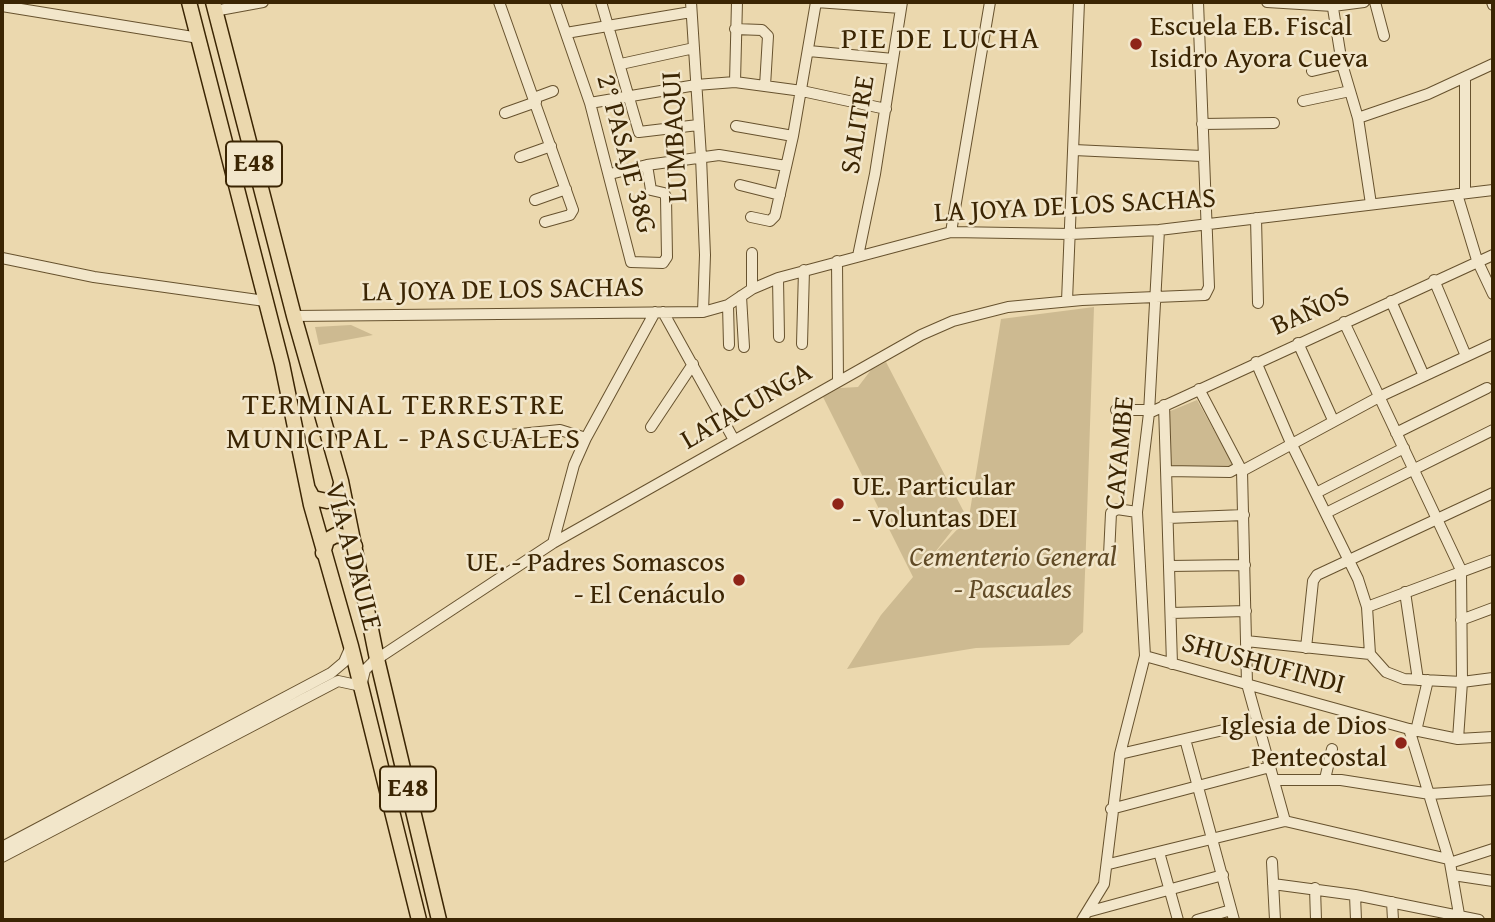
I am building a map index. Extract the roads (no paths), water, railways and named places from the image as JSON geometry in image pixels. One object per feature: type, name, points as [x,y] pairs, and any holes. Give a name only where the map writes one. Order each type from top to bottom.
[{"type":"highway","name":"VÍA A DAULE","points":[[189,2],[282,364],[323,553],[351,646],[419,920]]},
{"type":"highway","name":"VÍA A DAULE","points":[[214,6],[294,316],[341,481],[377,659],[439,920]]},
{"type":"highway","points":[[306,484],[313,498],[327,501],[339,492],[341,481]]},
{"type":"highway","points":[[323,553],[325,544],[336,535],[345,536],[355,546]]},
{"type":"street","points":[[214,6],[263,2]]},
{"type":"street","points":[[499,2],[573,212],[545,222]]},
{"type":"street","name":"2° PASAJE 38G","points":[[555,2],[590,103],[631,262],[663,263],[667,257],[666,197],[664,193],[651,190],[647,165]]},
{"type":"street","points":[[601,2],[639,132],[698,125]]},
{"type":"street","points":[[735,82],[737,2]]},
{"type":"street","points":[[751,217],[765,221],[773,219],[802,91],[816,2],[901,5]]},
{"type":"street","points":[[951,232],[990,2]]},
{"type":"street","points":[[1067,301],[1079,2]]},
{"type":"street","points":[[1198,2],[1204,224]]},
{"type":"street","points":[[1267,2],[1364,2]]},
{"type":"street","points":[[1375,2],[1384,36]]},
{"type":"street","points":[[1333,4],[1342,64],[1358,118],[1371,204]]},
{"type":"street","name":"SALITRE","points":[[858,256],[886,109],[901,5]]},
{"type":"street","points":[[2,6],[199,38]]},
{"type":"street","points":[[566,33],[691,7]]},
{"type":"street","name":"LUMBAQUI","points":[[691,7],[705,255],[703,312]]},
{"type":"street","points":[[735,29],[762,30],[768,36],[765,86]]},
{"type":"street","points":[[621,64],[694,48]]},
{"type":"street","points":[[809,51],[893,59]]},
{"type":"street","points":[[1312,71],[1342,64]]},
{"type":"street","points":[[1358,118],[1428,93],[1493,64]]},
{"type":"street","points":[[1465,76],[1461,193],[1478,260],[1493,294]]},
{"type":"street","points":[[590,103],[629,94],[735,82],[802,91],[886,109]]},
{"type":"street","points":[[505,113],[553,91]]},
{"type":"street","points":[[1303,101],[1350,91]]},
{"type":"street","points":[[1202,124],[1274,123]]},
{"type":"street","points":[[736,126],[793,136]]},
{"type":"street","points":[[520,158],[551,146]]},
{"type":"street","points":[[1074,150],[1202,156]]},
{"type":"street","points":[[610,174],[701,157],[741,157],[786,166]]},
{"type":"street","points":[[740,185],[779,195]]},
{"type":"street","points":[[535,200],[566,189]]},
{"type":"street","name":"LA JOYA DE LOS SACHAS","points":[[294,316],[703,312],[728,305],[752,289],[778,278],[951,232],[1071,234],[1159,230],[1493,190]]},
{"type":"street","points":[[1256,218],[1258,303]]},
{"type":"street","name":"LATACUNGA","points":[[361,686],[365,670],[377,659],[553,543],[921,335],[953,321],[1008,307],[1067,301],[1205,295],[1208,291],[1204,224]]},
{"type":"street","name":"CAYAMBE","points":[[1085,916],[1104,884],[1109,864],[1111,809],[1119,754],[1145,656],[1137,512],[1149,411],[1159,230]]},
{"type":"street","points":[[752,253],[752,289]]},
{"type":"street","name":"BAÑOS","points":[[1149,411],[1493,255]]},
{"type":"street","points":[[2,258],[94,277],[265,301]]},
{"type":"street","points":[[837,261],[838,381]]},
{"type":"street","points":[[802,344],[804,270]]},
{"type":"street","points":[[778,278],[779,337]]},
{"type":"street","points":[[1434,280],[1466,356]]},
{"type":"street","points":[[741,296],[744,348]]},
{"type":"street","points":[[1391,301],[1424,376]]},
{"type":"street","points":[[728,305],[729,345]]},
{"type":"street","points":[[553,543],[574,465],[586,438],[659,312],[693,364],[734,440]]},
{"type":"street","points":[[1344,322],[1439,518],[1461,570],[1462,681],[1458,739]]},
{"type":"street","points":[[1298,343],[1333,420]]},
{"type":"street","points":[[1166,471],[1230,472],[1241,469],[1379,397],[1493,344]]},
{"type":"street","points":[[1256,362],[1291,443],[1349,560],[1367,607],[1370,654],[1386,672],[1404,679],[1462,681],[1493,678]]},
{"type":"street","points":[[651,427],[693,364]]},
{"type":"street","points":[[1396,433],[1488,388]]},
{"type":"street","points":[[1199,389],[1241,469],[1247,684],[1285,821]]},
{"type":"street","points":[[1164,405],[1172,664]]},
{"type":"street","points":[[1116,410],[1149,411]]},
{"type":"street","points":[[489,437],[560,430],[586,438]]},
{"type":"street","points":[[1326,513],[1493,430]]},
{"type":"street","points":[[1315,493],[1404,448]]},
{"type":"street","points":[[1306,648],[1313,581],[1317,575],[1493,493]]},
{"type":"street","points":[[1109,555],[1111,513],[1117,509],[1137,512]]},
{"type":"street","points":[[1168,518],[1244,515]]},
{"type":"street","points":[[1367,607],[1461,570],[1493,561]]},
{"type":"street","points":[[1169,566],[1245,565]]},
{"type":"street","points":[[1405,592],[1423,680],[1413,730],[1453,875],[1460,918]]},
{"type":"street","points":[[1461,620],[1493,608]]},
{"type":"street","points":[[1171,613],[1246,611]]},
{"type":"street","points":[[1246,641],[1370,654]]},
{"type":"street","points":[[2,847],[339,668],[351,646]]},
{"type":"street","name":"SHUSHUFINDI","points":[[1145,656],[1413,730],[1458,739],[1493,737]]},
{"type":"street","points":[[2,858],[195,759],[338,681],[361,686]]},
{"type":"street","points":[[1119,754],[1258,722]]},
{"type":"street","points":[[1185,739],[1233,915],[1197,920]]},
{"type":"street","points":[[189,748],[195,759]]},
{"type":"street","points":[[1325,779],[1332,749]]},
{"type":"street","points":[[1111,809],[1270,767]]},
{"type":"street","points":[[1274,780],[1325,779],[1430,794],[1493,790]]},
{"type":"street","points":[[1109,864],[1285,821],[1449,861],[1493,849]]},
{"type":"street","points":[[1159,852],[1178,920]]},
{"type":"street","points":[[1272,862],[1275,920]]},
{"type":"street","points":[[1453,875],[1493,881]]},
{"type":"street","points":[[1085,916],[1169,889],[1223,876]]},
{"type":"street","points":[[1273,884],[1315,888],[1479,920]]},
{"type":"street","points":[[1315,888],[1315,920]]},
{"type":"street","points":[[1355,895],[1356,920]]},
{"type":"street","points":[[1392,902],[1393,920]]},
{"type":"place","name":"Escuela EB. Fiscal Isidro Ayora Cueva","points":[[1136,44]]},
{"type":"place","name":"UE. Particular - Voluntas DEI","points":[[838,504]]},
{"type":"place","name":"UE. - Padres Somascos - El Cenáculo","points":[[739,580]]},
{"type":"place","name":"Iglesia de Dios Pentecostal","points":[[1401,743]]},
{"type":"district","name":"PIE DE LUCHA","points":[[941,40]]},
{"type":"district","name":"TERMINAL TERRESTRE MUNICIPAL - PASCUALES","points":[[404,423]]},
{"type":"park label","name":"Cementerio General - Pascuales","points":[[1013,575]]}]
